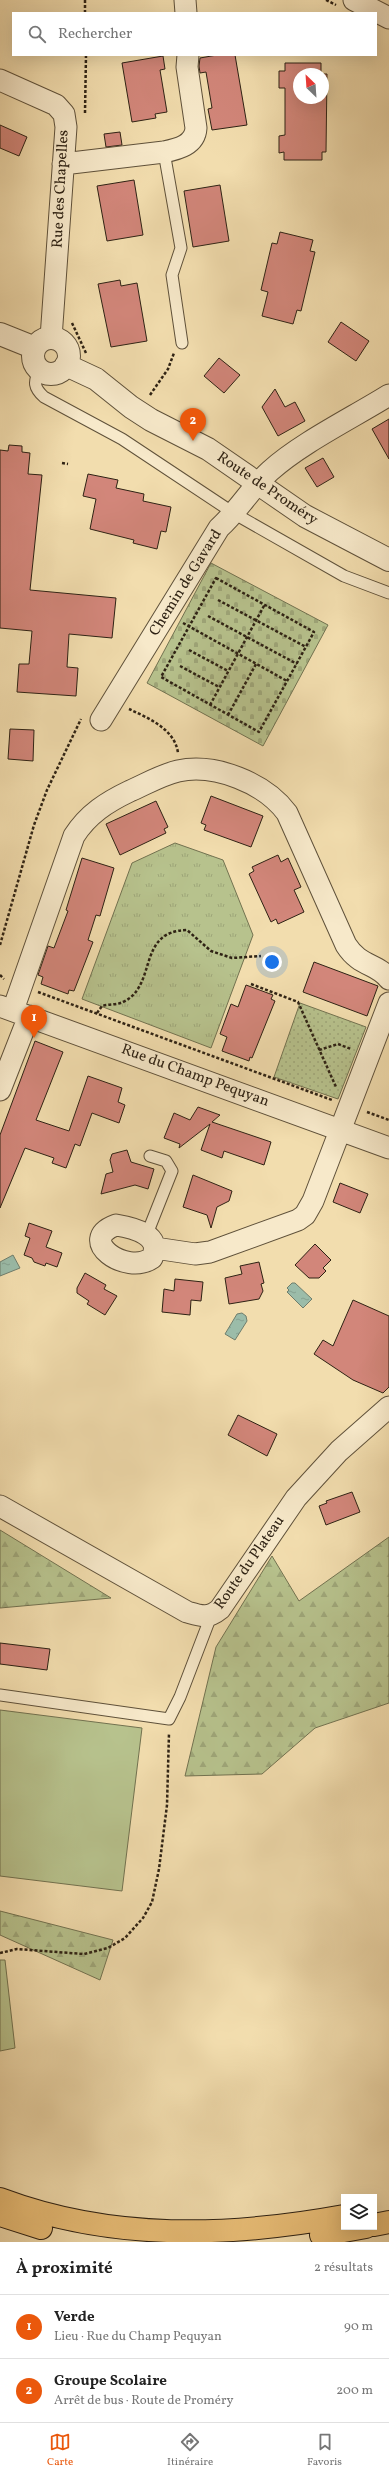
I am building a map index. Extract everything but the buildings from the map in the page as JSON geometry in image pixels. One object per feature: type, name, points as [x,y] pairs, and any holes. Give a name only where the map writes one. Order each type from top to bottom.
[{"type":"highway","points":[[0,2199],[72,2220],[107,2226],[169,2232],[265,2229],[341,2216]]},
{"type":"highway","points":[[377,2209],[389,2207]]},
{"type":"highway","points":[[0,2215],[54,2231],[112,2242]]},
{"type":"highway","points":[[377,2224],[389,2222]]},
{"type":"highway","points":[[276,2242],[348,2230]]},
{"type":"street","points":[[185,0],[186,12]]},
{"type":"street","points":[[354,0],[389,18]]},
{"type":"street","points":[[63,164],[164,152],[184,146],[196,135],[187,67],[188,56]]},
{"type":"street","name":"Rue des Chapelles","points":[[0,80],[56,105],[64,114],[66,127],[63,164],[43,343]]},
{"type":"street","points":[[0,334],[43,343],[60,340],[66,347],[69,356],[66,365],[54,373],[40,369],[34,360],[43,343]]},
{"type":"street","name":"Route de Proméry","points":[[66,365],[86,372],[131,408],[208,449],[305,516],[389,560]]},
{"type":"street","name":"Chemin de Gavard","points":[[91,720],[112,701],[219,528],[235,514],[257,483],[286,458],[389,395]]},
{"type":"street","points":[[0,1090],[14,1011],[21,986],[74,836],[83,822],[106,803],[166,774],[180,771],[198,770],[229,774],[248,783],[280,804],[287,813],[346,946],[359,961],[385,973],[389,979]]},
{"type":"street","points":[[151,1241],[203,1254],[298,1220],[305,1215],[313,1201],[340,1129],[346,1105],[389,1003]]},
{"type":"street","name":"Rue du Champ Pequyan","points":[[14,1011],[389,1148]]},
{"type":"street","name":"Route du Plateau","points":[[0,1506],[187,1612],[202,1616],[211,1616],[220,1609],[296,1498],[339,1451],[389,1407]]},
{"type":"lane","points":[[164,152],[181,248],[172,275],[182,343]]},
{"type":"lane","points":[[40,369],[34,380],[35,386],[44,397],[122,439],[235,514],[344,576],[389,593]]},
{"type":"lane","points":[[150,1156],[166,1161],[172,1172],[151,1241]]},
{"type":"lane","points":[[0,1695],[169,1719],[180,1697],[211,1616]]},
{"type":"path","points":[[85,0],[86,12]]},
{"type":"path","points":[[149,398],[168,369],[174,351],[182,343]]},
{"type":"path","points":[[62,463],[68,464]]},
{"type":"path","points":[[216,578],[314,632],[260,732],[161,677],[189,627],[216,578]]},
{"type":"path","points":[[218,600],[306,647]]},
{"type":"path","points":[[210,704],[265,604]]},
{"type":"path","points":[[166,614],[287,681]]},
{"type":"path","points":[[208,616],[297,664]]},
{"type":"path","points":[[189,650],[228,671]]},
{"type":"path","points":[[228,715],[256,664]]},
{"type":"path","points":[[180,666],[219,687]]},
{"type":"path","points":[[112,701],[167,731],[177,746],[180,771]]},
{"type":"path","points":[[0,945],[37,818],[47,790],[91,720]]},
{"type":"path","points":[[97,1013],[102,1006],[123,1003],[138,989],[150,954],[167,934],[187,930],[211,951],[232,958],[261,956]]},
{"type":"path","points":[[0,975],[4,979],[21,986],[389,1120]]},
{"type":"path","points":[[251,984],[298,1002],[346,1105]]},
{"type":"path","points":[[320,1050],[338,1044],[368,1055]]},
{"type":"path","points":[[0,1953],[17,1949],[84,1954],[108,1948],[125,1938],[143,1918],[152,1902],[159,1869],[167,1805],[169,1719]]},
{"type":"green space","points":[[211,563],[328,625],[263,746],[147,683]]},
{"type":"green space","points":[[175,843],[223,860],[253,935],[211,1048],[82,999],[132,863]]},
{"type":"green space","points":[[300,1003],[366,1027],[338,1099],[274,1077]]},
{"type":"green space","points":[[0,1530],[111,1598],[0,1608]]},
{"type":"green space","points":[[389,1537],[389,1703],[315,1728],[262,1774],[185,1776],[216,1647],[272,1556],[299,1601]]},
{"type":"green space","points":[[0,1710],[142,1728],[122,1891],[0,1876]]},
{"type":"green space","points":[[0,1911],[113,1940],[100,1980],[0,1935]]},
{"type":"green space","points":[[0,1960],[5,1960],[15,2048],[0,2051]]},
{"type":"water","points":[[13,1255],[20,1268],[0,1276],[0,1262]]},
{"type":"water","points":[[292,1283],[295,1283],[312,1299],[303,1308],[287,1292],[289,1290],[287,1288]]},
{"type":"water","points":[[242,1313],[246,1316],[247,1321],[235,1340],[225,1334],[237,1314]]},
{"type":"place","name":"Groupe Scolaire","points":[[193,441]]},
{"type":"place","name":"Verde","points":[[34,1038]]}]
